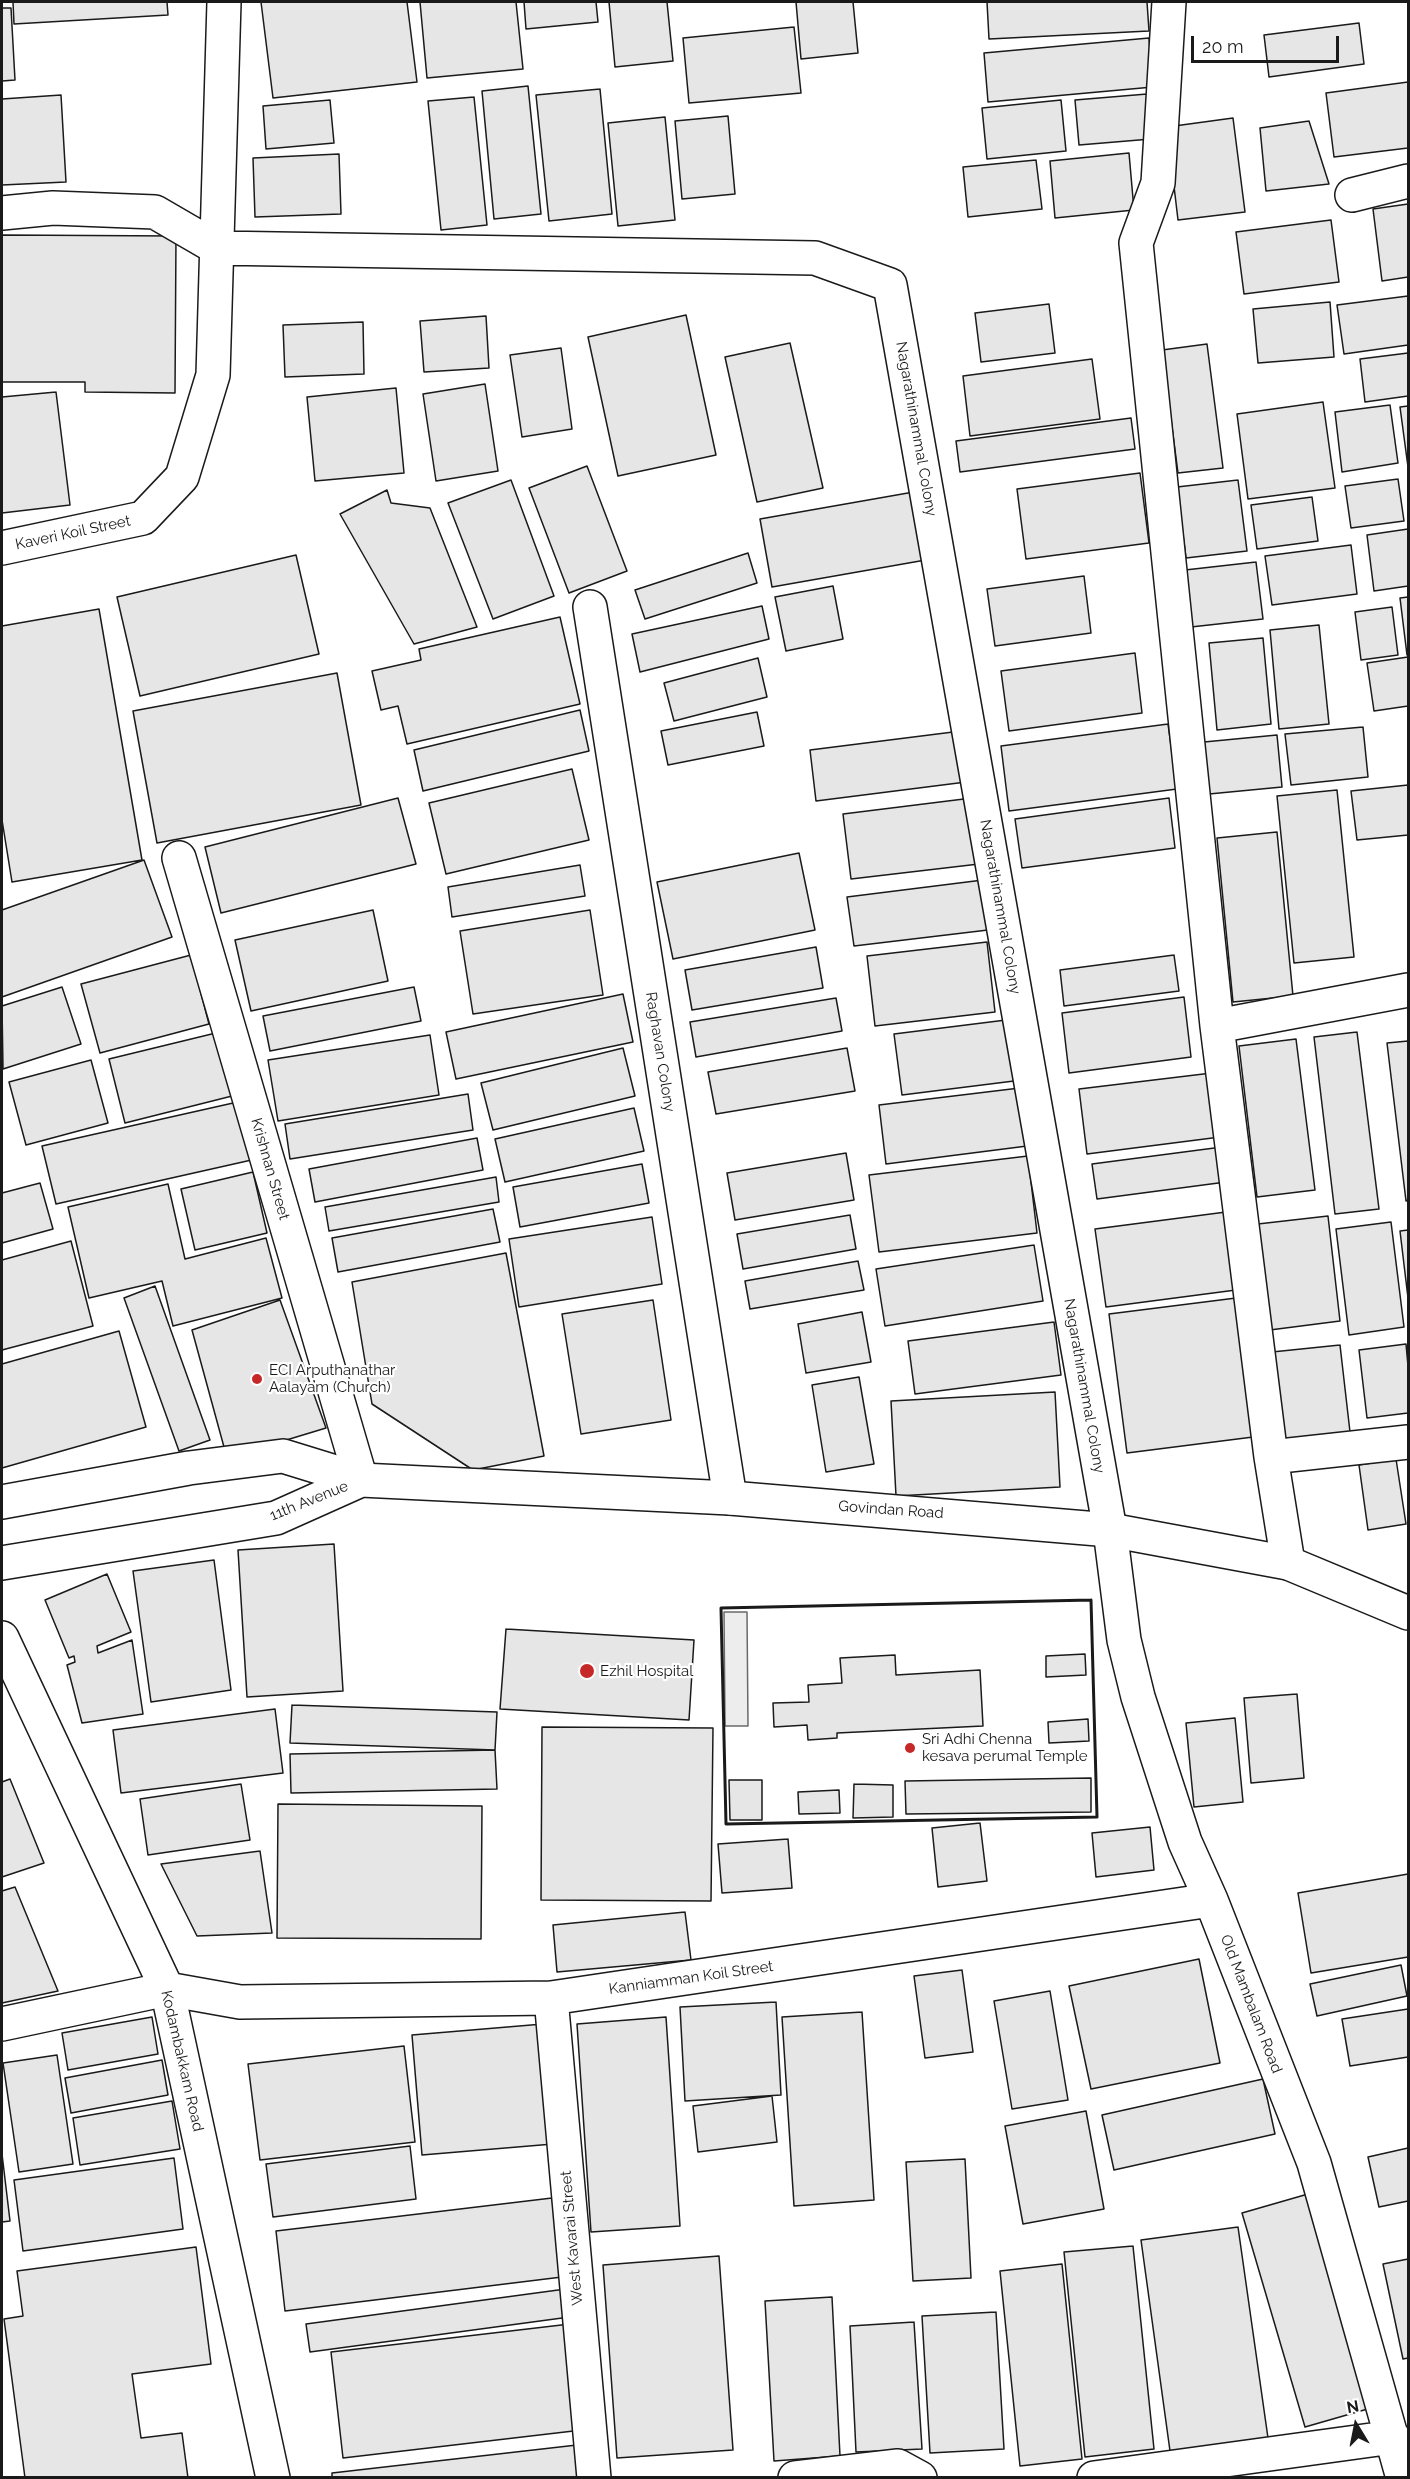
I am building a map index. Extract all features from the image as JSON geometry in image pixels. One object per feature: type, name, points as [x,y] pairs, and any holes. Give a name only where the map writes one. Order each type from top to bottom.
[{"type":"street","name":"Kaveri Koil Street","points":[[2,548],[143,518],[182,477],[213,375],[224,2]]},
{"type":"street","points":[[1169,2],[1158,183],[1136,243],[1217,1026],[1271,1457],[1288,1563]]},
{"type":"street","points":[[1352,195],[1408,181]]},
{"type":"street","points":[[2,213],[53,208],[155,212],[217,248]]},
{"type":"street","name":"Nagarathinammal Colony","points":[[217,248],[815,258],[890,285],[1110,1530]]},
{"type":"street","name":"Raghavan Colony","points":[[590,607],[730,1498]]},
{"type":"street","name":"Krishnan Street","points":[[179,858],[360,1480]]},
{"type":"street","points":[[1217,1026],[1408,990]]},
{"type":"street","points":[[1271,1457],[1408,1442]]},
{"type":"street","name":"11th Avenue","points":[[2,1502],[189,1468],[283,1456],[360,1480]]},
{"type":"street","name":"Govindan Road","points":[[360,1480],[730,1498],[1110,1530],[1288,1563],[1408,1613]]},
{"type":"street","name":"11th Avenue","points":[[2,1563],[276,1518],[360,1480]]},
{"type":"street","name":"Old Mambalam Road","points":[[1110,1530],[1124,1640],[1138,1697],[1185,1842],[1211,1900],[1314,2163],[1403,2478]]},
{"type":"street","name":"Kodambakkam Road","points":[[2,1638],[167,1989],[273,2478]]},
{"type":"street","name":"Kanniamman Koil Street","points":[[167,1989],[240,2002],[551,1998],[1211,1900]]},
{"type":"street","points":[[2,2024],[167,1989]]},
{"type":"street","name":"West Kavarai Street","points":[[551,1998],[594,2478]]},
{"type":"street","points":[[1094,2478],[1393,2437]]},
{"type":"street","points":[[795,2478],[898,2466],[920,2478]]},
{"type":"shaded area","points":[[724,1612],[747,1612],[748,1726],[725,1726]]},
{"type":"building","points":[[13,2],[167,2],[168,15],[14,24]]},
{"type":"building","points":[[261,2],[407,2],[417,82],[273,98]]},
{"type":"building","points":[[420,2],[516,2],[523,69],[427,78]]},
{"type":"building","points":[[524,2],[596,2],[598,22],[526,29]]},
{"type":"building","points":[[609,2],[667,2],[673,61],[615,67]]},
{"type":"building","points":[[796,2],[853,2],[858,53],[801,59]]},
{"type":"building","points":[[987,2],[1147,2],[1149,31],[989,39]]},
{"type":"building","points":[[2,8],[11,8],[15,80],[2,81]]},
{"type":"building","points":[[1359,23],[1364,64],[1269,77],[1264,35]]},
{"type":"building","points":[[794,27],[801,93],[689,103],[683,38]]},
{"type":"building","points":[[1149,38],[1153,87],[988,102],[984,53]]},
{"type":"building","points":[[1408,82],[1408,148],[1334,157],[1326,93]]},
{"type":"building","points":[[528,86],[541,214],[494,219],[482,91]]},
{"type":"building","points":[[600,89],[612,214],[549,221],[536,95]]},
{"type":"building","points":[[1147,94],[1151,139],[1079,145],[1075,100]]},
{"type":"building","points":[[61,95],[66,182],[2,185],[2,99]]},
{"type":"building","points":[[474,97],[487,225],[441,230],[428,101]]},
{"type":"building","points":[[330,100],[334,143],[266,149],[263,106]]},
{"type":"building","points":[[1061,100],[1066,151],[987,159],[982,108]]},
{"type":"building","points":[[728,116],[735,194],[682,199],[675,121]]},
{"type":"building","points":[[665,117],[675,220],[618,226],[608,123]]},
{"type":"building","points":[[1233,118],[1245,212],[1178,220],[1167,127]]},
{"type":"building","points":[[1309,121],[1329,184],[1266,191],[1260,128]]},
{"type":"building","points":[[1129,153],[1134,210],[1055,218],[1050,161]]},
{"type":"building","points":[[339,154],[341,214],[255,217],[253,158]]},
{"type":"building","points":[[1036,160],[1042,209],[968,217],[963,167]]},
{"type":"building","points":[[1408,204],[1408,277],[1382,281],[1373,209]]},
{"type":"building","points":[[1331,220],[1339,282],[1244,294],[1236,232]]},
{"type":"building","points":[[2,235],[176,236],[175,393],[85,392],[85,382],[2,382]]},
{"type":"building","points":[[1408,296],[1408,345],[1344,354],[1337,305]]},
{"type":"building","points":[[1330,302],[1334,357],[1258,363],[1253,309]]},
{"type":"building","points":[[1049,304],[1055,353],[981,362],[975,313]]},
{"type":"building","points":[[686,315],[716,455],[618,476],[588,337]]},
{"type":"building","points":[[486,316],[489,368],[424,372],[420,321]]},
{"type":"building","points":[[363,322],[364,374],[285,377],[283,325]]},
{"type":"building","points":[[790,343],[823,488],[757,502],[725,357]]},
{"type":"building","points":[[1207,344],[1223,468],[1178,473],[1162,350]]},
{"type":"building","points":[[561,348],[572,429],[522,437],[510,355]]},
{"type":"building","points":[[1408,353],[1408,396],[1365,402],[1360,359]]},
{"type":"building","points":[[1092,359],[1100,419],[970,436],[963,376]]},
{"type":"building","points":[[485,384],[498,471],[436,481],[423,394]]},
{"type":"building","points":[[396,388],[404,473],[315,481],[307,397]]},
{"type":"building","points":[[56,392],[70,505],[2,513],[2,397]]},
{"type":"building","points":[[1323,402],[1335,488],[1248,499],[1237,414]]},
{"type":"building","points":[[1390,405],[1398,463],[1342,472],[1335,412]]},
{"type":"building","points":[[1408,406],[1408,467],[1400,407]]},
{"type":"building","points":[[1131,418],[1135,449],[960,472],[956,441]]},
{"type":"building","points":[[587,466],[627,571],[569,593],[529,488]]},
{"type":"building","points":[[1140,473],[1149,543],[1026,559],[1017,489]]},
{"type":"building","points":[[1398,479],[1404,521],[1351,528],[1345,486]]},
{"type":"building","points":[[511,480],[554,596],[493,619],[448,503]]},
{"type":"building","points":[[1238,480],[1247,551],[1186,558],[1177,487]]},
{"type":"building","points":[[387,490],[391,503],[430,508],[477,627],[414,644],[340,514]]},
{"type":"building","points":[[925,490],[937,558],[772,587],[760,519]]},
{"type":"building","points":[[1312,497],[1318,541],[1257,549],[1251,505]]},
{"type":"building","points":[[1408,529],[1408,586],[1374,591],[1367,535]]},
{"type":"building","points":[[1351,545],[1357,594],[1272,605],[1265,556]]},
{"type":"building","points":[[748,553],[757,583],[645,619],[635,590]]},
{"type":"building","points":[[296,555],[319,654],[140,696],[117,597]]},
{"type":"building","points":[[1256,562],[1263,619],[1191,627],[1185,570]]},
{"type":"building","points":[[1084,576],[1091,633],[995,646],[987,589]]},
{"type":"building","points":[[833,586],[843,639],[786,651],[775,597]]},
{"type":"building","points":[[1408,597],[1408,655],[1407,655],[1400,598]]},
{"type":"building","points":[[762,606],[769,639],[640,672],[632,634]]},
{"type":"building","points":[[1392,607],[1398,655],[1361,660],[1355,612]]},
{"type":"building","points":[[99,609],[142,860],[12,882],[2,820],[2,626]]},
{"type":"building","points":[[560,617],[580,704],[407,744],[398,706],[381,710],[372,671],[421,660],[419,649]]},
{"type":"building","points":[[1319,625],[1329,724],[1279,729],[1270,630]]},
{"type":"building","points":[[1263,638],[1271,724],[1217,730],[1209,643]]},
{"type":"building","points":[[1135,653],[1142,713],[1009,731],[1001,671]]},
{"type":"building","points":[[1408,657],[1408,706],[1374,711],[1367,663]]},
{"type":"building","points":[[758,658],[767,697],[674,721],[664,683]]},
{"type":"building","points":[[337,673],[361,805],[157,843],[133,711]]},
{"type":"building","points":[[580,710],[589,751],[423,791],[414,750]]},
{"type":"building","points":[[757,712],[764,746],[668,765],[661,731]]},
{"type":"building","points":[[1168,724],[1177,789],[1009,811],[1001,746]]},
{"type":"building","points":[[1363,727],[1368,777],[1291,785],[1285,734]]},
{"type":"building","points":[[969,730],[974,781],[816,801],[810,750]]},
{"type":"building","points":[[1277,735],[1282,787],[1209,794],[1204,742]]},
{"type":"building","points":[[572,769],[589,840],[446,874],[429,803]]},
{"type":"building","points":[[1408,785],[1408,835],[1357,840],[1351,791]]},
{"type":"building","points":[[1337,790],[1354,957],[1294,963],[1277,796]]},
{"type":"building","points":[[398,798],[416,864],[221,913],[205,847]]},
{"type":"building","points":[[972,798],[979,864],[851,879],[843,814]]},
{"type":"building","points":[[1169,798],[1175,848],[1022,868],[1015,819]]},
{"type":"building","points":[[1277,832],[1293,996],[1233,1002],[1217,838]]},
{"type":"building","points":[[799,853],[815,930],[673,959],[657,882]]},
{"type":"building","points":[[144,860],[172,937],[2,997],[2,910]]},
{"type":"building","points":[[580,865],[585,896],[452,917],[448,887]]},
{"type":"building","points":[[983,880],[988,930],[854,946],[847,897]]},
{"type":"building","points":[[373,910],[388,981],[251,1011],[235,940]]},
{"type":"building","points":[[590,910],[603,995],[473,1014],[460,931]]},
{"type":"building","points":[[987,942],[995,1012],[875,1026],[867,956]]},
{"type":"building","points":[[816,947],[823,988],[692,1010],[685,970]]},
{"type":"building","points":[[191,955],[209,1024],[100,1053],[81,984]]},
{"type":"building","points":[[1174,955],[1179,991],[1064,1006],[1060,970]]},
{"type":"building","points":[[62,987],[81,1044],[3,1069],[2,1006]]},
{"type":"building","points":[[414,987],[421,1021],[270,1051],[263,1016]]},
{"type":"building","points":[[623,994],[633,1042],[456,1079],[446,1032]]},
{"type":"building","points":[[1184,997],[1191,1057],[1069,1073],[1062,1013]]},
{"type":"building","points":[[836,998],[842,1031],[696,1057],[690,1022]]},
{"type":"building","points":[[1006,1020],[1014,1081],[902,1095],[894,1034]]},
{"type":"building","points":[[224,1031],[240,1094],[125,1123],[109,1059]]},
{"type":"building","points":[[1357,1032],[1379,1209],[1335,1214],[1314,1037]]},
{"type":"building","points":[[430,1035],[439,1095],[278,1121],[268,1060]]},
{"type":"building","points":[[1296,1039],[1315,1190],[1257,1197],[1239,1046]]},
{"type":"building","points":[[1408,1041],[1408,1200],[1406,1201],[1387,1043]]},
{"type":"building","points":[[623,1048],[635,1096],[493,1130],[481,1083]]},
{"type":"building","points":[[847,1048],[855,1091],[716,1114],[708,1072]]},
{"type":"building","points":[[91,1060],[108,1123],[26,1145],[9,1082]]},
{"type":"building","points":[[1220,1072],[1228,1136],[1087,1154],[1079,1089]]},
{"type":"building","points":[[1028,1087],[1035,1145],[886,1164],[879,1105]]},
{"type":"building","points":[[468,1094],[473,1130],[290,1159],[285,1124]]},
{"type":"building","points":[[242,1101],[256,1159],[56,1204],[42,1146]]},
{"type":"building","points":[[634,1108],[644,1151],[505,1182],[495,1139]]},
{"type":"building","points":[[477,1138],[483,1170],[315,1202],[309,1169]]},
{"type":"building","points":[[1222,1147],[1226,1182],[1097,1199],[1092,1164]]},
{"type":"building","points":[[846,1153],[854,1200],[735,1220],[727,1173]]},
{"type":"building","points":[[1028,1156],[1037,1233],[879,1252],[869,1175]]},
{"type":"building","points":[[642,1164],[649,1203],[520,1227],[513,1187]]},
{"type":"building","points":[[253,1172],[267,1233],[195,1250],[181,1189]]},
{"type":"building","points":[[496,1177],[499,1202],[329,1231],[325,1207]]},
{"type":"building","points":[[40,1183],[53,1229],[2,1243],[2,1193]]},
{"type":"building","points":[[168,1184],[185,1259],[266,1238],[282,1298],[173,1326],[162,1281],[89,1298],[68,1207]]},
{"type":"building","points":[[493,1209],[500,1242],[338,1272],[332,1238]]},
{"type":"building","points":[[1226,1212],[1236,1290],[1106,1307],[1095,1229]]},
{"type":"building","points":[[850,1215],[856,1249],[743,1269],[737,1234]]},
{"type":"building","points":[[1328,1216],[1340,1321],[1262,1331],[1249,1225]]},
{"type":"building","points":[[652,1217],[662,1284],[519,1307],[509,1239]]},
{"type":"building","points":[[1391,1222],[1404,1327],[1349,1335],[1336,1229]]},
{"type":"building","points":[[1408,1230],[1408,1298],[1400,1231]]},
{"type":"building","points":[[71,1241],[93,1326],[2,1350],[2,1260]]},
{"type":"building","points":[[1034,1245],[1043,1301],[885,1326],[876,1269]]},
{"type":"building","points":[[506,1253],[544,1456],[473,1470],[372,1404],[352,1282]]},
{"type":"building","points":[[858,1261],[864,1290],[750,1309],[745,1281]]},
{"type":"building","points":[[155,1286],[210,1440],[179,1451],[124,1298]]},
{"type":"building","points":[[1244,1297],[1261,1436],[1127,1453],[1109,1314]]},
{"type":"building","name":"ECI Arputhanathar Aalayam (Church)","points":[[280,1300],[326,1428],[227,1458],[192,1330]]},
{"type":"building","points":[[653,1300],[671,1420],[581,1434],[562,1314]]},
{"type":"building","points":[[862,1312],[871,1362],[806,1373],[798,1324]]},
{"type":"building","points":[[1054,1322],[1061,1375],[915,1394],[908,1341]]},
{"type":"building","points":[[119,1331],[146,1427],[2,1468],[2,1364]]},
{"type":"building","points":[[1406,1344],[1408,1413],[1367,1418],[1359,1350]]},
{"type":"building","points":[[1340,1345],[1350,1432],[1282,1440],[1272,1352]]},
{"type":"building","points":[[859,1377],[874,1464],[826,1472],[812,1385]]},
{"type":"building","points":[[1055,1392],[1060,1487],[896,1496],[891,1401]]},
{"type":"building","points":[[1396,1459],[1406,1524],[1368,1530],[1359,1465]]},
{"type":"building","points":[[334,1544],[343,1691],[247,1697],[238,1550]]},
{"type":"building","points":[[214,1560],[231,1690],[151,1702],[133,1571]]},
{"type":"building","points":[[107,1574],[131,1632],[97,1646],[98,1653],[132,1640],[143,1714],[82,1723],[67,1665],[75,1662],[74,1656],[69,1658],[45,1600]]},
{"type":"building","points":[[506,1629],[694,1640],[689,1720],[500,1709]]},
{"type":"building","points":[[1085,1654],[1086,1675],[1046,1677],[1046,1656]]},
{"type":"building","points":[[895,1655],[896,1675],[980,1670],[983,1726],[837,1733],[837,1738],[808,1740],[807,1725],[774,1727],[773,1703],[809,1702],[808,1685],[842,1683],[840,1658]]},
{"type":"building","points":[[1297,1694],[1304,1778],[1251,1783],[1244,1698]]},
{"type":"building","points":[[292,1705],[497,1712],[495,1750],[290,1743]]},
{"type":"building","points":[[275,1709],[283,1773],[121,1793],[113,1730]]},
{"type":"building","points":[[1235,1718],[1243,1802],[1194,1807],[1186,1723]]},
{"type":"building","points":[[1088,1719],[1089,1741],[1049,1743],[1048,1722]]},
{"type":"building","points":[[542,1727],[713,1728],[711,1901],[541,1900]]},
{"type":"building","points":[[495,1750],[497,1789],[291,1793],[290,1754]]},
{"type":"building","points":[[1091,1778],[1091,1812],[906,1814],[905,1781]]},
{"type":"building","points":[[10,1779],[44,1863],[2,1877],[2,1782]]},
{"type":"building","points":[[729,1780],[762,1780],[762,1820],[730,1820]]},
{"type":"building","points":[[241,1784],[250,1840],[148,1855],[140,1799]]},
{"type":"building","points":[[854,1784],[893,1785],[893,1817],[853,1818]]},
{"type":"building","points":[[839,1790],[840,1813],[799,1814],[798,1792]]},
{"type":"building","points":[[278,1804],[482,1806],[481,1939],[277,1938]]},
{"type":"building","points":[[980,1823],[987,1881],[938,1887],[932,1828]]},
{"type":"building","points":[[1150,1827],[1154,1870],[1096,1877],[1092,1833]]},
{"type":"building","points":[[788,1839],[792,1888],[722,1893],[718,1844]]},
{"type":"building","points":[[260,1851],[272,1933],[197,1936],[161,1864]]},
{"type":"building","points":[[1408,1874],[1408,1957],[1311,1973],[1298,1893]]},
{"type":"building","points":[[15,1887],[58,1991],[2,2003],[2,1891]]},
{"type":"building","points":[[685,1912],[691,1960],[557,1972],[553,1925]]},
{"type":"building","points":[[1199,1959],[1220,2063],[1091,2089],[1069,1986]]},
{"type":"building","points":[[1401,1965],[1407,1996],[1317,2016],[1310,1984]]},
{"type":"building","points":[[962,1970],[973,2052],[925,2058],[914,1976]]},
{"type":"building","points":[[1050,1991],[1068,2100],[1012,2109],[994,2001]]},
{"type":"building","points":[[776,2002],[781,2095],[685,2101],[680,2007]]},
{"type":"building","points":[[1408,2009],[1408,2057],[1350,2066],[1342,2019]]},
{"type":"building","points":[[862,2012],[874,2200],[794,2206],[782,2017]]},
{"type":"building","points":[[152,2017],[158,2054],[68,2070],[62,2033]]},
{"type":"building","points":[[666,2017],[680,2226],[591,2232],[577,2024]]},
{"type":"building","points":[[543,2024],[553,2144],[422,2155],[412,2035]]},
{"type":"building","points":[[404,2046],[415,2142],[260,2160],[248,2064]]},
{"type":"building","points":[[57,2055],[73,2164],[19,2172],[3,2063]]},
{"type":"building","points":[[162,2060],[168,2095],[71,2113],[65,2078]]},
{"type":"building","points":[[1263,2079],[1275,2134],[1114,2170],[1102,2115]]},
{"type":"building","points":[[772,2096],[777,2142],[698,2152],[693,2106]]},
{"type":"building","points":[[172,2101],[180,2149],[80,2165],[73,2118]]},
{"type":"building","points":[[1086,2111],[1104,2209],[1023,2224],[1005,2126]]},
{"type":"building","points":[[410,2146],[416,2199],[273,2217],[266,2164]]},
{"type":"building","points":[[1408,2148],[1408,2201],[1379,2207],[1368,2157]]},
{"type":"building","points":[[2,2154],[10,2221],[2,2222]]},
{"type":"building","points":[[174,2158],[183,2229],[23,2251],[14,2180]]},
{"type":"building","points":[[965,2159],[971,2278],[913,2281],[906,2162]]},
{"type":"building","points":[[1308,2194],[1371,2408],[1305,2427],[1242,2213]]},
{"type":"building","points":[[552,2198],[562,2277],[285,2311],[276,2231]]},
{"type":"building","points":[[1238,2227],[1268,2438],[1170,2451],[1141,2240]]},
{"type":"building","points":[[1133,2246],[1154,2449],[1085,2457],[1064,2252]]},
{"type":"building","points":[[196,2247],[211,2364],[132,2374],[141,2438],[182,2433],[188,2478],[25,2478],[4,2319],[23,2316],[17,2271]]},
{"type":"building","points":[[719,2256],[733,2450],[617,2458],[603,2265]]},
{"type":"building","points":[[1408,2259],[1408,2358],[1403,2359],[1383,2264]]},
{"type":"building","points":[[1062,2264],[1082,2459],[1020,2466],[1000,2271]]},
{"type":"building","points":[[573,2288],[577,2316],[310,2352],[306,2324]]},
{"type":"building","points":[[832,2297],[840,2456],[774,2461],[765,2301]]},
{"type":"building","points":[[996,2312],[1004,2449],[930,2453],[922,2316]]},
{"type":"building","points":[[914,2322],[922,2449],[856,2452],[850,2326]]},
{"type":"building","points":[[570,2324],[582,2430],[343,2458],[331,2352]]},
{"type":"building","points":[[577,2445],[580,2478],[332,2478],[332,2473]]},
{"type":"wall","points":[[1091,1600],[1097,1817],[726,1824],[721,1608],[1091,1600]]},
{"type":"place","name":"ECI Arputhanathar Aalayam (Church)","points":[[257,1379]]},
{"type":"place","name":"Ezhil Hospital","points":[[587,1671]]},
{"type":"place","name":"Sri Adhi Chenna kesava perumal Temple","points":[[910,1748]]}]
